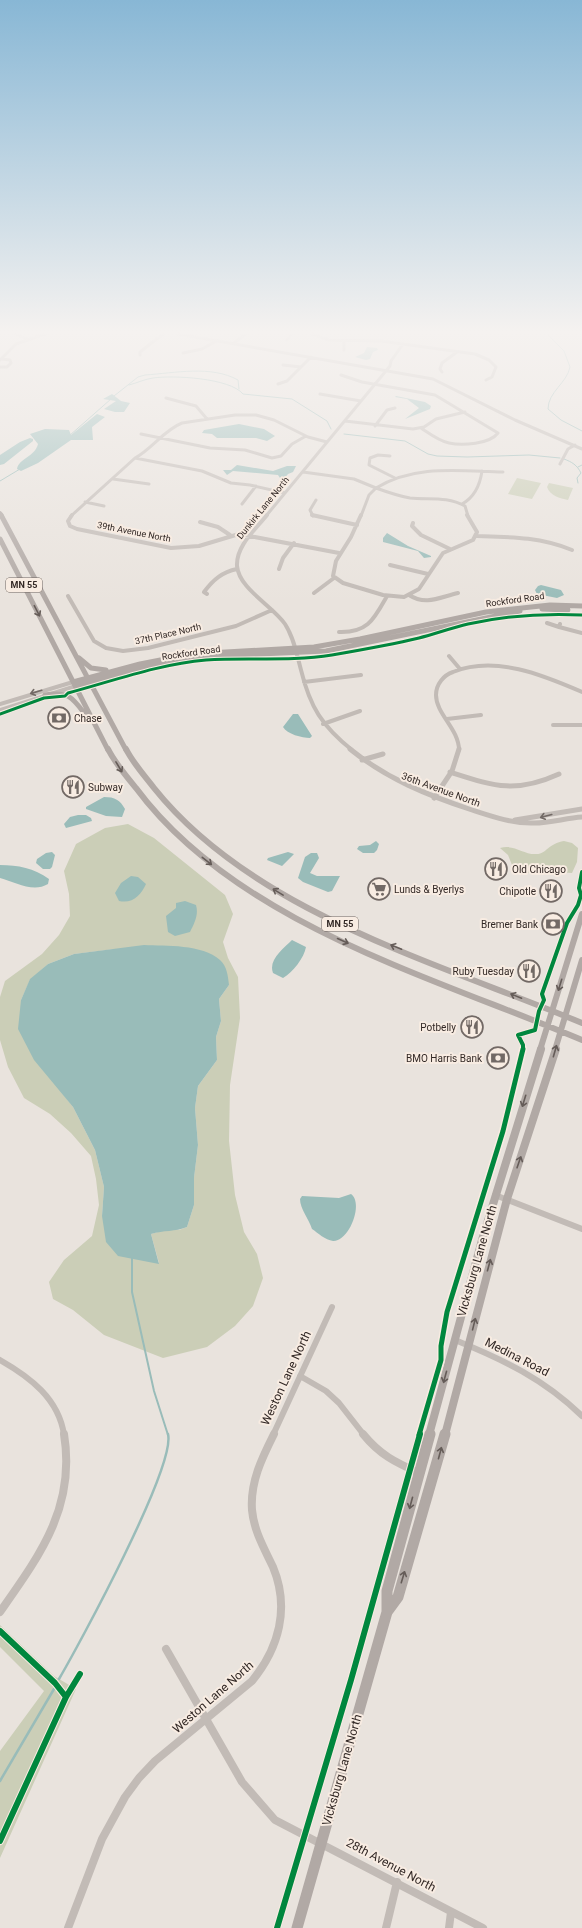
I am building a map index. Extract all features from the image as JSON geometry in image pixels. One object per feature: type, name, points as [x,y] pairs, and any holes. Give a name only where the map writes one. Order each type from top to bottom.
[{"type":"main road","name":"MN 55","points":[[0,513],[119,739],[140,773],[173,812],[226,857],[266,884],[321,915],[582,1023]]},
{"type":"main road","name":"MN 55","points":[[0,539],[99,734],[123,774],[150,808],[184,842],[233,881],[286,913],[345,942],[582,1040]]},
{"type":"main road","name":"Rockford Road","points":[[74,684],[163,659],[210,652],[296,652],[507,608],[556,604],[582,606]]},
{"type":"main road","name":"Rockford Road","points":[[88,680],[194,659],[343,648],[517,612],[546,609],[582,610]]},
{"type":"main road","points":[[69,644],[82,661],[92,669],[103,671],[136,666]]},
{"type":"main road","points":[[45,695],[58,693],[72,697],[99,734]]},
{"type":"main road","name":"Vicksburg Lane North","points":[[297,1928],[387,1612],[387,1591],[495,1195],[582,914]]},
{"type":"main road","name":"Vicksburg Lane North","points":[[387,1612],[398,1597],[434,1475],[507,1199],[566,1016],[582,960]]},
{"type":"street","points":[[85,502],[113,479],[135,458],[146,452],[178,424]]},
{"type":"street","points":[[282,424],[306,436],[327,442]]},
{"type":"street","name":"Dunkirk Lane North","points":[[237,570],[237,555],[250,536],[342,424]]},
{"type":"street","points":[[363,424],[409,430],[421,428],[427,424]]},
{"type":"street","points":[[421,428],[445,443],[459,445],[493,438],[498,435],[495,430],[485,424]]},
{"type":"street","points":[[525,424],[582,449]]},
{"type":"street","points":[[141,434],[162,437],[210,448],[245,450],[275,458],[281,456],[292,444],[306,436]]},
{"type":"street","points":[[560,464],[568,449],[575,445]]},
{"type":"street","points":[[390,456],[374,455],[370,458],[369,465],[395,478]]},
{"type":"street","points":[[135,458],[202,471],[227,482],[256,486],[285,493]]},
{"type":"street","points":[[502,472],[427,470],[395,478],[377,488],[368,496],[366,505],[349,541],[339,553],[333,572],[334,578],[340,582],[387,596],[398,597],[409,595],[418,591],[440,557],[450,549],[470,543],[477,536],[526,537],[557,544],[572,550]]},
{"type":"street","points":[[462,504],[471,499],[480,481],[482,471]]},
{"type":"street","points":[[303,472],[347,478],[404,497],[443,499],[462,504],[466,509],[468,518],[476,529],[477,536]]},
{"type":"street","points":[[113,479],[149,484]]},
{"type":"street","points":[[242,504],[245,498],[256,486]]},
{"type":"street","points":[[316,500],[310,510],[312,516],[357,524]]},
{"type":"street","points":[[85,502],[104,506]]},
{"type":"street","name":"39th Avenue North","points":[[85,502],[69,518],[68,523],[77,529],[171,548],[194,547],[230,535],[239,534],[294,543],[339,553]]},
{"type":"street","points":[[200,522],[218,527],[230,535]]},
{"type":"street","points":[[413,523],[412,526],[416,532],[450,549]]},
{"type":"street","points":[[279,569],[283,558],[294,543]]},
{"type":"street","points":[[390,565],[428,574]]},
{"type":"street","points":[[207,594],[204,592],[217,575],[224,571],[237,570],[243,581],[284,624],[296,652]]},
{"type":"street","points":[[314,593],[321,589],[326,582],[334,578]]},
{"type":"street","points":[[409,595],[416,600],[427,602],[458,594]]},
{"type":"street","name":"37th Place North","points":[[68,596],[94,641],[106,648],[123,651],[148,648],[236,626],[272,610]]},
{"type":"street","points":[[338,632],[353,632],[368,626],[387,596]]},
{"type":"street","points":[[547,623],[560,625],[582,634]]},
{"type":"street","name":"36th Avenue North","points":[[296,652],[311,704],[323,724],[335,737],[362,760],[402,785],[434,798],[494,817],[531,824],[582,817]]},
{"type":"street","points":[[449,656],[460,669]]},
{"type":"street","points":[[434,798],[459,757],[460,750],[456,736],[436,700],[436,689],[447,675],[460,669],[480,666],[503,667],[539,676],[582,692]]},
{"type":"street","points":[[304,682],[362,675]]},
{"type":"street","points":[[0,710],[74,684]]},
{"type":"street","points":[[0,704],[74,684]]},
{"type":"street","points":[[323,724],[360,711]]},
{"type":"street","points":[[447,719],[480,715]]},
{"type":"street","points":[[553,725],[582,725]]},
{"type":"street","points":[[362,760],[383,754]]},
{"type":"street","points":[[450,772],[487,784],[508,788],[529,787],[559,774]]},
{"type":"street","name":"36th Avenue North","points":[[509,820],[535,818],[563,811],[582,809]]},
{"type":"street","points":[[495,1195],[582,1229]]},
{"type":"street","name":"Weston Lane North","points":[[68,1928],[104,1834],[126,1793],[140,1775],[252,1681],[264,1668],[272,1653],[282,1619],[282,1601],[279,1584],[255,1526],[252,1493],[261,1461],[332,1307]]},
{"type":"street","name":"Medina Road","points":[[455,1340],[534,1376],[566,1400],[582,1416]]},
{"type":"street","points":[[0,1360],[22,1370],[35,1381],[52,1402],[63,1426],[66,1446],[66,1486],[54,1527],[44,1548],[0,1612]]},
{"type":"street","points":[[300,1376],[326,1391],[339,1403],[374,1447],[389,1459],[419,1473]]},
{"type":"street","name":"28th Avenue North","points":[[166,1649],[208,1718],[229,1760],[258,1802],[275,1820],[483,1928]]},
{"type":"street","points":[[386,1928],[397,1882]]},
{"type":"street","points":[[449,1928],[451,1912]]},
{"type":"green space","points":[[517,478],[541,483],[532,499],[508,494]]},
{"type":"green space","points":[[549,483],[573,488],[568,500],[550,493],[547,487]]},
{"type":"green space","points":[[128,824],[154,838],[225,895],[233,914],[223,942],[228,958],[238,977],[240,1018],[230,1085],[229,1141],[235,1195],[244,1232],[257,1254],[263,1278],[253,1306],[235,1326],[207,1347],[163,1358],[104,1335],[73,1310],[53,1299],[49,1282],[64,1260],[92,1236],[99,1205],[96,1179],[91,1156],[71,1133],[50,1114],[24,1098],[8,1067],[0,1040],[0,997],[5,981],[42,954],[59,935],[70,916],[69,894],[64,871],[76,844],[105,828]],"holes":[[[115,949],[229,985],[219,999],[221,1021],[216,1037],[217,1060],[198,1086],[195,1108],[198,1145],[194,1178],[194,1205],[187,1227],[179,1230],[165,1230],[151,1234],[159,1263],[102,1216],[104,1187],[95,1150],[73,1107],[56,1085],[21,1000],[30,980],[48,964],[74,954]]]},
{"type":"green space","points":[[564,841],[572,843],[578,848],[577,862],[572,873],[539,871],[524,874],[514,870],[508,855],[500,848],[510,847],[527,853],[540,854],[555,844]]},
{"type":"green space","points":[[0,1625],[54,1676],[76,1689],[0,1858],[0,1751],[44,1691],[0,1647]]},
{"type":"water","points":[[85,424],[96,424],[92,427],[93,440],[71,440],[38,463],[21,471],[17,469],[21,462],[34,452],[38,444],[30,434],[45,429],[69,430],[71,435]]},
{"type":"water","points":[[239,424],[264,429],[275,436],[267,441],[256,438],[217,438],[212,434],[202,433],[204,430]]},
{"type":"water","points":[[30,438],[33,439],[33,441],[4,464],[0,465],[0,455],[20,442]]},
{"type":"water","points":[[237,465],[273,471],[287,466],[296,466],[293,472],[288,474],[282,481],[278,475],[233,471],[227,475],[223,470],[231,470]]},
{"type":"water","points":[[387,533],[408,546],[431,557],[424,558],[418,551],[383,542],[383,538]]},
{"type":"water","points":[[541,585],[561,590],[564,595],[557,598],[537,594],[535,590]]},
{"type":"water","points":[[293,714],[298,714],[312,736],[310,738],[295,735],[288,732],[283,727]]},
{"type":"water","points":[[104,797],[114,798],[121,803],[125,809],[122,817],[106,816],[86,809],[86,807]]},
{"type":"water","points":[[86,815],[91,818],[92,821],[66,828],[64,824],[70,817]]},
{"type":"water","points":[[376,841],[379,844],[374,853],[363,853],[357,849],[359,846],[370,845]]},
{"type":"water","points":[[52,852],[55,855],[52,867],[50,869],[43,869],[36,863],[37,859],[46,853]]},
{"type":"water","points":[[288,852],[294,854],[282,866],[267,860],[268,858]]},
{"type":"water","points":[[311,853],[317,853],[319,858],[310,873],[317,876],[340,876],[332,891],[328,892],[303,882],[298,878],[305,857]]},
{"type":"water","points":[[0,865],[19,867],[38,872],[49,879],[48,884],[30,887],[0,878]]},
{"type":"water","points":[[131,876],[138,877],[146,884],[142,892],[136,898],[124,902],[119,901],[115,893],[121,883]]},
{"type":"water","points":[[185,901],[196,905],[196,919],[190,932],[175,936],[168,932],[166,916],[176,908],[176,903]]},
{"type":"water","points":[[292,940],[306,947],[298,964],[283,978],[273,973],[272,968],[274,959]]},
{"type":"water","points":[[144,945],[194,948],[204,951],[220,960],[224,965],[228,975],[229,985],[219,999],[221,1021],[216,1037],[217,1060],[198,1086],[195,1108],[198,1145],[194,1178],[194,1205],[187,1227],[178,1230],[151,1234],[159,1264],[118,1256],[106,1242],[102,1216],[104,1187],[95,1150],[73,1107],[34,1060],[18,1029],[21,1000],[30,979],[48,964],[74,954]]},
{"type":"water","points":[[351,1194],[355,1199],[356,1205],[353,1221],[349,1229],[339,1240],[333,1241],[324,1238],[312,1229],[300,1203],[302,1196],[339,1198]]},
{"type":"waterway","points":[[69,436],[83,424]]},
{"type":"waterway","points":[[328,424],[331,429]]},
{"type":"waterway","points":[[569,424],[582,431]]},
{"type":"waterway","points":[[344,434],[405,441],[428,454],[437,456],[467,457],[529,455],[560,458]]},
{"type":"waterway","points":[[564,459],[574,464],[581,473],[577,478],[578,483]]},
{"type":"waterway","points":[[578,467],[582,465]]},
{"type":"waterway","points":[[0,481],[20,469]]},
{"type":"waterway","points":[[132,1258],[132,1292],[154,1391],[168,1435]]},
{"type":"waterway","points":[[59,1679],[105,1594],[143,1516],[157,1481],[166,1452],[168,1435]]},
{"type":"waterway","points":[[0,1781],[54,1689]]},
{"type":"cycle path","points":[[0,714],[44,698],[65,696],[68,693],[115,681],[123,677],[174,665],[206,660],[277,660],[331,655],[419,638],[468,624],[515,616],[563,614],[582,615]]},
{"type":"cycle path","points":[[277,1928],[351,1680],[441,1360],[441,1346],[447,1312],[503,1131],[523,1054],[523,1045],[518,1035],[535,1030],[539,1011],[544,1000],[542,994],[567,923],[578,905],[581,895],[579,888],[582,872]]},
{"type":"cycle path","points":[[0,1631],[55,1683],[66,1697]]},
{"type":"cycle path","points":[[0,1841],[66,1697],[80,1674]]},
{"type":"place","name":"Chase","points":[[59,718]]},
{"type":"place","name":"Subway","points":[[73,787]]},
{"type":"place","name":"Old Chicago","points":[[496,869]]},
{"type":"place","name":"Lunds & Byerlys","points":[[379,889]]},
{"type":"place","name":"Chipotle","points":[[551,891]]},
{"type":"place","name":"Bremer Bank","points":[[553,924]]},
{"type":"place","name":"Ruby Tuesday","points":[[529,971]]},
{"type":"place","name":"Potbelly","points":[[472,1027]]},
{"type":"place","name":"BMO Harris Bank","points":[[498,1058]]}]
